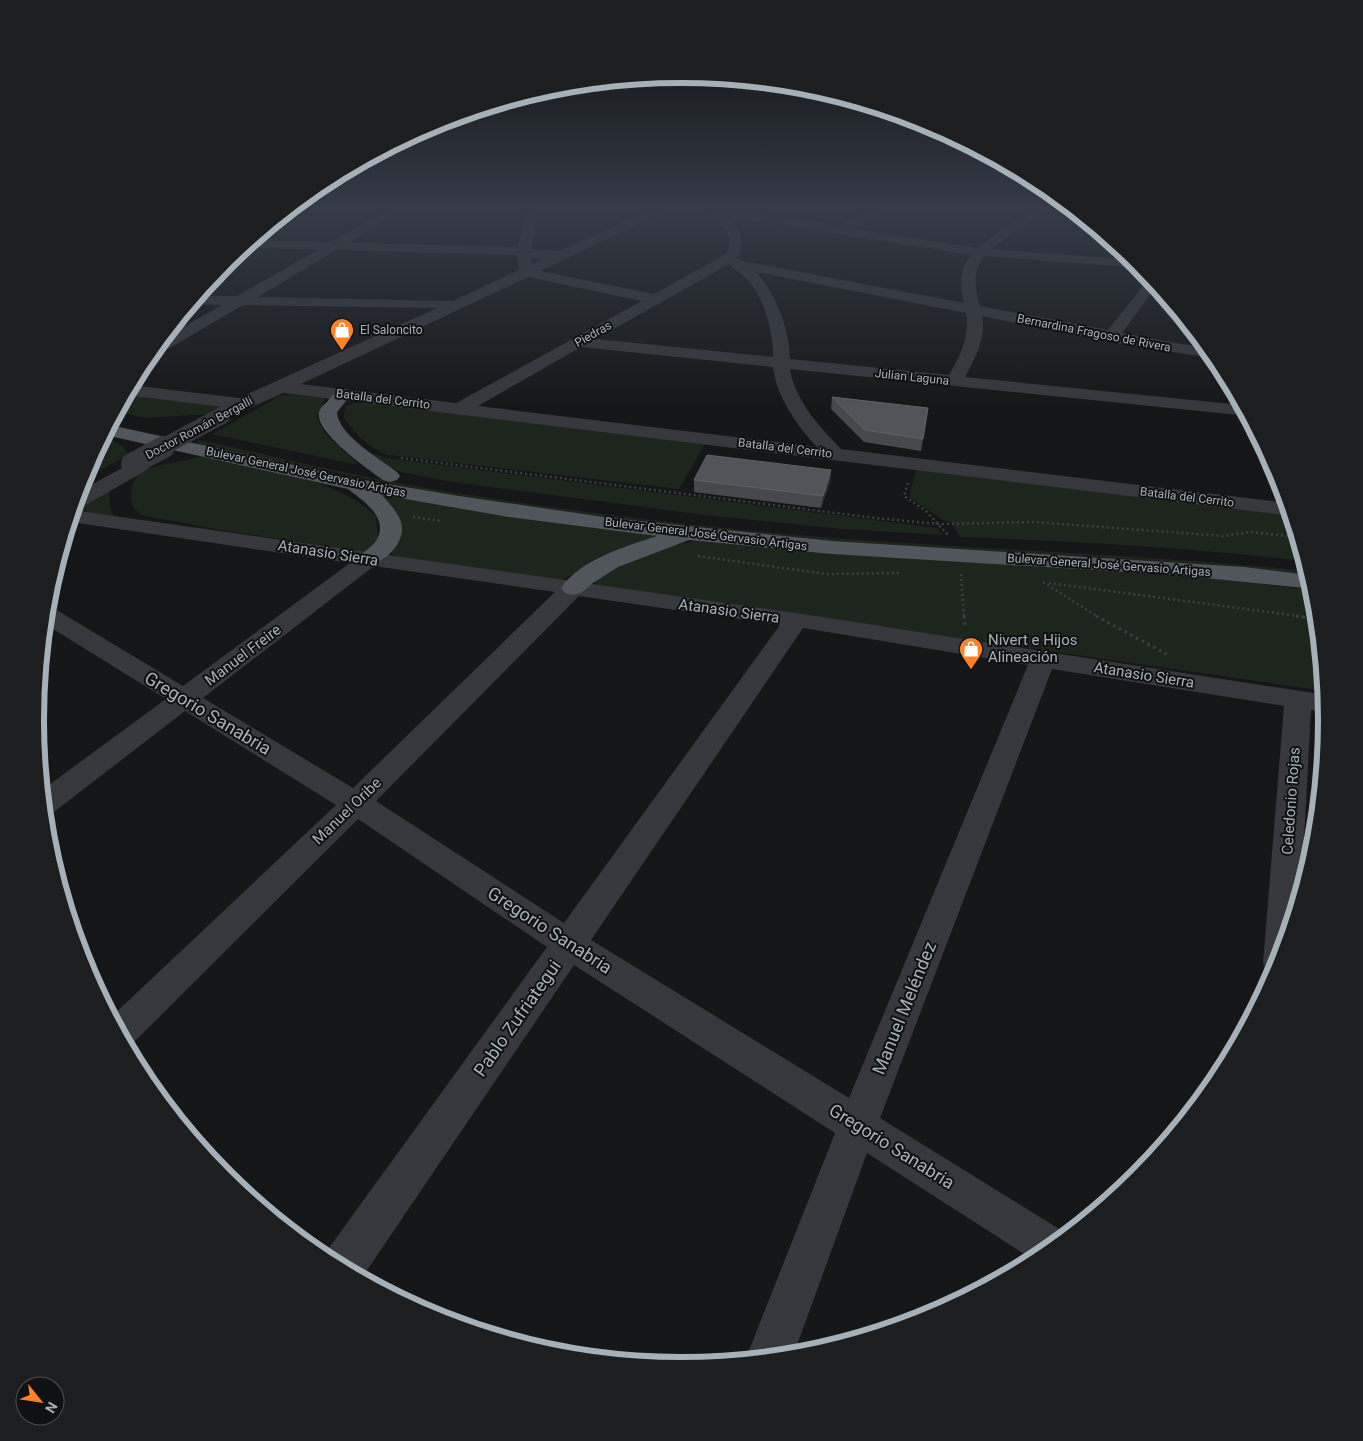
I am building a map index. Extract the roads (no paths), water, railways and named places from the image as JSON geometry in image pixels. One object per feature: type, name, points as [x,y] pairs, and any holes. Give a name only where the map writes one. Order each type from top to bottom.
[{"type":"main road","points":[[343,394],[328,411],[328,419],[345,442],[393,467]]},
{"type":"main road","name":"Bulevar General José Gervasio Artigas","points":[[121,417],[393,467],[424,483],[710,522],[836,534],[1142,551],[1300,566]]},
{"type":"main road","name":"Bulevar General José Gervasio Artigas","points":[[113,431],[354,484],[435,499],[688,533],[842,549],[1136,565],[1304,581]]},
{"type":"main road","points":[[354,484],[375,499],[391,520],[391,533],[388,543],[369,559]]},
{"type":"main road","points":[[573,588],[596,568],[612,560],[688,533]]},
{"type":"street","points":[[168,342],[283,275]]},
{"type":"street","name":"Doctor Román Bergalli","points":[[130,469],[231,412],[257,402],[274,390],[518,275]]},
{"type":"street","points":[[541,275],[656,299]]},
{"type":"street","name":"Piedras","points":[[459,409],[656,299],[705,275]]},
{"type":"street","points":[[747,275],[758,286],[770,305],[779,332],[780,363],[785,383],[795,406],[824,445],[834,454]]},
{"type":"street","name":"Bernardina Fragoso de Rivera","points":[[798,275],[974,311],[1202,353]]},
{"type":"street","points":[[954,382],[975,337],[974,311],[968,275]]},
{"type":"street","points":[[1111,336],[1148,286]]},
{"type":"street","points":[[202,300],[455,304]]},
{"type":"street","name":"Julian Laguna","points":[[578,342],[1238,410]]},
{"type":"street","name":"Batalla del Cerrito","points":[[274,390],[343,394],[1281,508]]},
{"type":"street","points":[[135,391],[231,412]]},
{"type":"street","points":[[88,489],[130,469]]},
{"type":"street","points":[[81,507],[130,469]]},
{"type":"street","points":[[130,469],[116,502],[118,511],[131,523]]},
{"type":"street","name":"Atanasio Sierra","points":[[80,511],[131,523],[796,620],[1312,702]]},
{"type":"street","name":"Manuel Freire","points":[[49,801],[369,559]]},
{"type":"street","name":"Manuel Oribe","points":[[124,1029],[356,803],[573,588]]},
{"type":"street","name":"Gregorio Sanabria","points":[[52,618],[184,700],[356,803],[569,944],[1046,1244]]},
{"type":"street","name":"Pablo Zufriategui","points":[[346,1263],[796,620]]},
{"type":"street","name":"Manuel Meléndez","points":[[771,1352],[858,1124],[1043,659]]},
{"type":"street","name":"Celedonio Rojas","points":[[1284,926],[1312,702]]},
{"type":"place","name":"El Saloncito","points":[[342,351]]},
{"type":"place","name":"Nivert e Hijos Alineación","points":[[971,670]]}]
